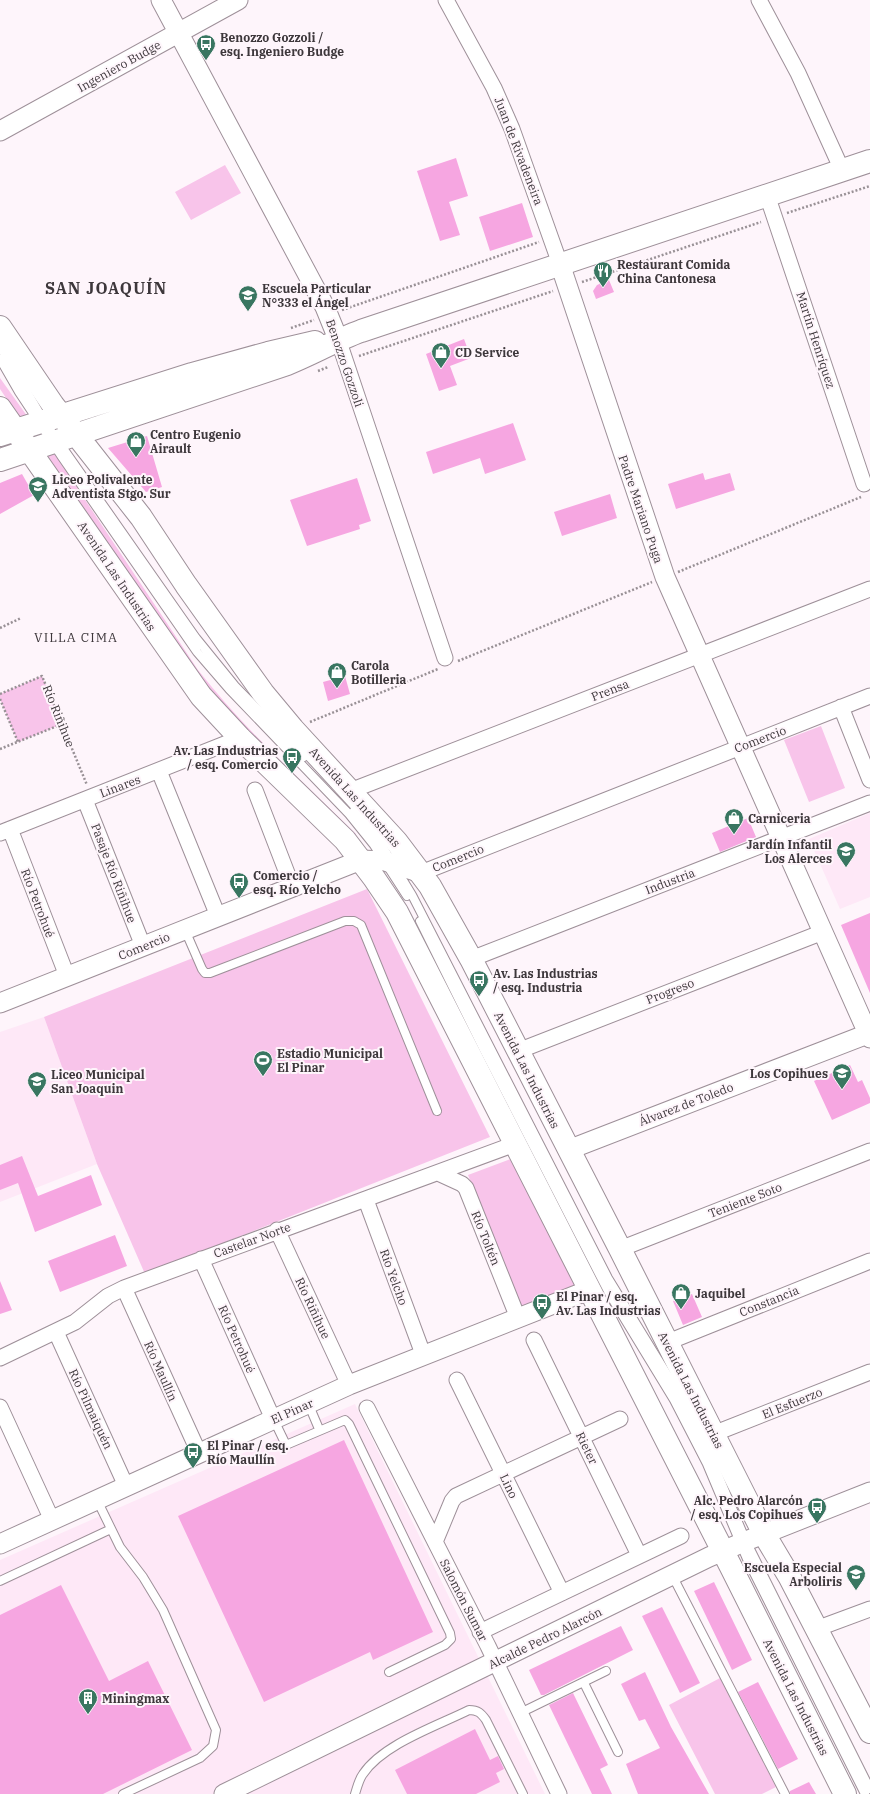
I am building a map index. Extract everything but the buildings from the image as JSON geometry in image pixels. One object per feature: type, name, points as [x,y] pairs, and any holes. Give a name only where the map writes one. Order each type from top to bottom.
[{"type":"main road","points":[[8,432],[124,395],[268,352],[300,344],[338,339],[870,161]]},
{"type":"main road","name":"Avenida Las Industrias","points":[[0,327],[48,420],[63,440],[118,486],[227,643],[293,729],[396,841],[421,873],[471,959],[668,1342],[713,1434],[743,1542],[845,1794]]},
{"type":"main road","points":[[0,460],[31,451],[287,364],[320,350],[338,339]]},
{"type":"main road","name":"Avenida Las Industrias","points":[[0,408],[8,432],[31,451],[201,696],[240,738],[336,830],[361,860],[385,894],[409,933],[589,1290],[743,1542],[789,1576],[868,1725]]},
{"type":"street","name":"Benozzo Gozzoli","points":[[161,0],[325,307],[338,339],[446,663]]},
{"type":"street","name":"Ingeniero Budge","points":[[0,131],[238,0]]},
{"type":"street","name":"Juan de Rivadeneira","points":[[446,0],[494,88],[507,116],[560,264]]},
{"type":"street","points":[[759,0],[798,73],[842,170]]},
{"type":"street","name":"Martín Henríquez","points":[[767,195],[866,490]]},
{"type":"street","name":"Padre Mariano Puga","points":[[560,264],[665,577],[740,747]]},
{"type":"street","name":"Prensa","points":[[350,791],[870,589]]},
{"type":"street","name":"Comercio","points":[[0,1003],[292,886],[361,860],[389,862],[421,873],[870,696]]},
{"type":"street","points":[[841,707],[870,780]]},
{"type":"street","name":"Linares","points":[[5,831],[240,738]]},
{"type":"street","points":[[740,747],[869,1035]]},
{"type":"street","points":[[159,771],[218,916]]},
{"type":"street","points":[[255,790],[292,886]]},
{"type":"street","name":"Pasaje Río Riñihue","points":[[85,800],[143,946]]},
{"type":"street","name":"Industria","points":[[471,959],[870,803]]},
{"type":"street","name":"Río Petrohué","points":[[5,831],[67,976]]},
{"type":"street","name":"Progreso","points":[[518,1051],[823,932]]},
{"type":"street","name":"Álvarez de Toledo","points":[[568,1150],[869,1035]]},
{"type":"street","name":"Castelar Norte","points":[[0,1358],[56,1332],[85,1316],[108,1296],[124,1288],[278,1230],[366,1200],[515,1144]]},
{"type":"street","name":"Teniente Soto","points":[[620,1248],[870,1151]]},
{"type":"street","name":"Río Toltén","points":[[438,1173],[462,1184],[466,1188],[518,1318]]},
{"type":"street","name":"Río Yelcho","points":[[366,1200],[423,1354]]},
{"type":"street","name":"Río Riñihue","points":[[278,1230],[349,1385]]},
{"type":"street","name":"Río Petrohué","points":[[201,1259],[273,1419]]},
{"type":"street","name":"Constancia","points":[[668,1342],[870,1261]]},
{"type":"street","name":"Río Maullín","points":[[124,1288],[199,1453]]},
{"type":"street","name":"El Pinar","points":[[0,1544],[349,1385],[423,1354],[589,1290]]},
{"type":"street","name":"Río Pilmaiquén","points":[[56,1332],[126,1486]]},
{"type":"street","name":"Rieter","points":[[534,1340],[639,1555]]},
{"type":"street","name":"El Esfuerzo","points":[[713,1434],[870,1372]]},
{"type":"street","name":"Lino","points":[[457,1380],[562,1593]]},
{"type":"street","points":[[0,1407],[52,1520]]},
{"type":"street","name":"Salomón Sumar","points":[[367,1408],[495,1662],[559,1794]]},
{"type":"street","points":[[435,1542],[454,1498],[620,1419]]},
{"type":"street","name":"Alcalde Pedro Alarcón","points":[[224,1794],[672,1575],[743,1542],[870,1492]]},
{"type":"street","points":[[480,1632],[680,1536]]},
{"type":"street","points":[[816,1629],[870,1609]]},
{"type":"lane","points":[[0,346],[48,420]]},
{"type":"lane","points":[[0,359],[48,420]]},
{"type":"lane","points":[[63,440],[197,652],[229,689],[350,814],[389,862],[437,940],[485,1039],[529,1120],[617,1294],[673,1384],[710,1456],[743,1542],[865,1794]]},
{"type":"lane","points":[[185,929],[202,970],[205,973],[210,973],[345,922],[354,921],[361,925],[437,1111]]},
{"type":"lane","points":[[308,1403],[319,1430]]},
{"type":"lane","points":[[273,1419],[286,1445],[345,1420],[350,1424],[450,1633],[451,1639],[446,1646],[389,1672]]},
{"type":"lane","points":[[97,1499],[110,1529],[120,1546],[143,1577],[163,1610],[212,1718],[216,1736],[210,1751],[200,1758],[124,1794]]},
{"type":"lane","points":[[0,1581],[110,1529]]},
{"type":"lane","points":[[743,1542],[870,1789]]},
{"type":"lane","points":[[672,1575],[785,1794]]},
{"type":"lane","points":[[520,1713],[606,1671]]},
{"type":"lane","points":[[584,1682],[618,1752]]},
{"type":"lane","points":[[355,1794],[362,1775],[373,1762],[389,1749],[469,1710],[476,1710],[481,1713],[486,1720],[523,1794]]},
{"type":"path","points":[[360,356],[870,186]]},
{"type":"path","points":[[345,309],[551,238]]},
{"type":"path","points":[[293,729],[446,663],[665,577],[866,490]]},
{"type":"path","points":[[0,628],[21,618]]},
{"type":"path","name":"Río Riñihue","points":[[0,694],[42,676],[87,786],[85,800]]},
{"type":"path","points":[[0,699],[18,742]]},
{"type":"path","points":[[0,749],[62,724]]},
{"type":"shaded area","points":[[225,165],[241,193],[191,220],[175,192]]},
{"type":"shaded area","points":[[0,378],[60,462],[198,670],[254,734],[356,834],[353,840],[220,709],[83,513],[0,389]]},
{"type":"shaded area","points":[[42,676],[62,724],[18,742],[0,699],[0,694]]},
{"type":"shaded area","points":[[821,726],[845,788],[809,802],[784,740]]},
{"type":"shaded area","name":"Jardín Infantil Los Alerces","points":[[870,813],[870,897],[840,909],[809,839]]},
{"type":"shaded area","name":"Estadio Municipal El Pinar","points":[[367,889],[490,1137],[145,1274],[97,1164],[44,1017]]},
{"type":"shaded area","name":"Liceo Municipal San Joaquin","points":[[44,1017],[97,1164],[0,1202],[0,1032]]},
{"type":"shaded area","points":[[513,1158],[582,1283],[520,1307],[468,1175]]},
{"type":"shaded area","points":[[355,1404],[545,1794],[0,1794],[0,1560]]},
{"type":"shaded area","points":[[720,1678],[776,1787],[762,1794],[715,1794],[669,1705]]},
{"type":"place","name":"Benozzo Gozzoli / esq. Ingeniero Budge","points":[[206,61]]},
{"type":"place","name":"Restaurant Comida China Cantonesa","points":[[603,288]]},
{"type":"place","name":"Escuela Particular N°333 el Ángel","points":[[248,312]]},
{"type":"place","name":"CD Service","points":[[441,369]]},
{"type":"place","name":"Centro Eugenio Airault","points":[[136,458]]},
{"type":"place","name":"Liceo Polivalente Adventista Stgo. Sur","points":[[38,503]]},
{"type":"place","name":"Carola Botilleria","points":[[337,689]]},
{"type":"place","name":"Av. Las Industrias / esq. Comercio","points":[[292,774]]},
{"type":"place","name":"Carniceria","points":[[734,835]]},
{"type":"place","name":"Jardín Infantil Los Alerces","points":[[846,868]]},
{"type":"place","name":"Comercio / esq. Río Yelcho","points":[[239,899]]},
{"type":"place","name":"Av. Las Industrias / esq. Industria","points":[[479,997]]},
{"type":"place","name":"Estadio Municipal El Pinar","points":[[263,1077]]},
{"type":"place","name":"Los Copihues","points":[[842,1090]]},
{"type":"place","name":"Liceo Municipal San Joaquin","points":[[37,1098]]},
{"type":"place","name":"Jaquibel","points":[[681,1310]]},
{"type":"place","name":"El Pinar / esq. Av. Las Industrias","points":[[542,1320]]},
{"type":"place","name":"El Pinar / esq. Río Maullín","points":[[193,1469]]},
{"type":"place","name":"Alc. Pedro Alarcón / esq. Los Copihues","points":[[817,1524]]},
{"type":"place","name":"Escuela Especial Arboliris","points":[[856,1591]]},
{"type":"place","name":"Miningmax","points":[[88,1715]]},
{"type":"district","name":"SAN JOAQUÍN","points":[[106,288]]},
{"type":"district","name":"VILLA CIMA","points":[[76,637]]}]
